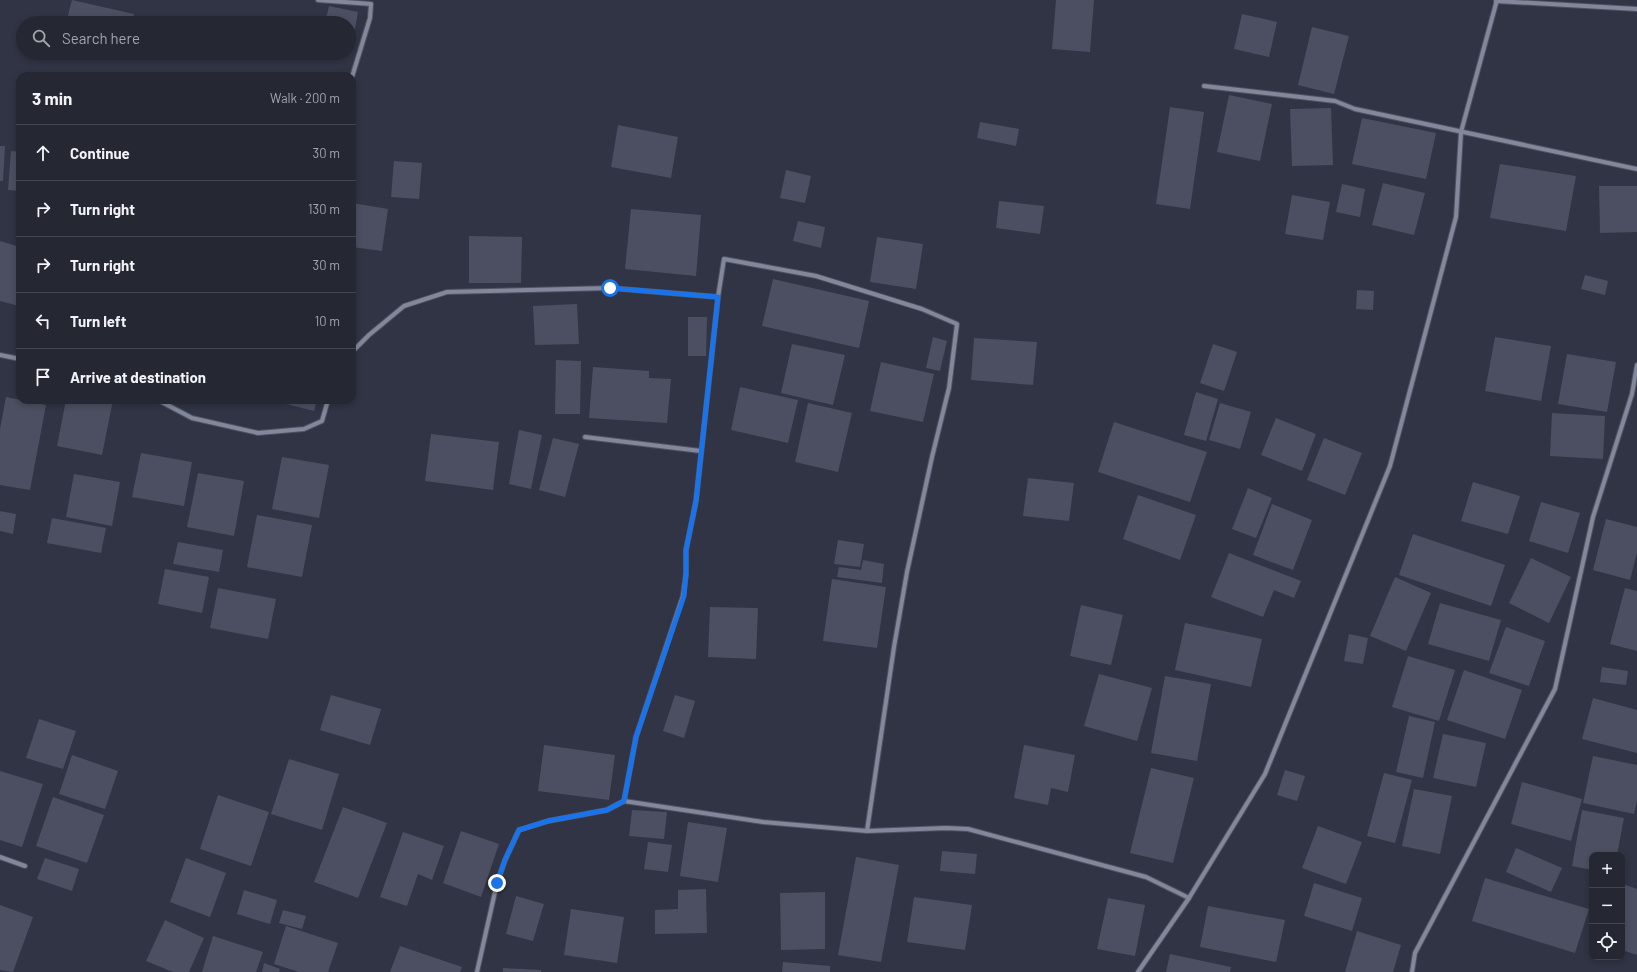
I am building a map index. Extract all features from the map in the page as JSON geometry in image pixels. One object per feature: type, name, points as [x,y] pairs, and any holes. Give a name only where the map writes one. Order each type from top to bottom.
[{"type":"street","points":[[318,0],[371,4],[370,18],[354,72]]},
{"type":"street","points":[[1138,972],[1189,898],[1265,774],[1390,466],[1456,217],[1461,132],[1496,1],[1637,9]]},
{"type":"street","points":[[1204,86],[1335,101],[1355,109],[1637,169]]},
{"type":"street","points":[[624,801],[636,737],[684,596],[686,550],[696,501],[718,297],[724,259],[816,276],[922,308],[957,324],[949,388],[932,457],[906,579],[894,648],[867,831]]},
{"type":"street","points":[[356,348],[369,335],[404,306],[447,292],[610,288],[718,297]]},
{"type":"street","points":[[0,355],[16,358]]},
{"type":"street","points":[[1412,972],[1415,953],[1555,689],[1594,518],[1632,394],[1637,365]]},
{"type":"street","points":[[166,404],[192,418],[258,433],[304,429],[322,421],[327,404]]},
{"type":"street","points":[[585,437],[701,452]]},
{"type":"street","points":[[477,972],[497,883],[505,860],[519,830],[548,821],[607,810],[624,801],[763,822],[867,831],[946,828],[968,829],[1146,877],[1189,898]]},
{"type":"street","points":[[0,857],[25,866]]},
{"type":"building","points":[[72,0],[134,14],[134,16],[68,16]]},
{"type":"building","points":[[1056,0],[1094,0],[1090,52],[1052,49]]},
{"type":"building","points":[[329,6],[358,12],[356,23],[356,16],[327,16]]},
{"type":"building","points":[[1242,14],[1277,22],[1269,57],[1234,49]]},
{"type":"building","points":[[1312,27],[1349,36],[1334,94],[1298,85]]},
{"type":"building","points":[[1229,95],[1272,104],[1260,161],[1217,152]]},
{"type":"building","points":[[1170,107],[1204,112],[1190,209],[1156,204]]},
{"type":"building","points":[[1331,108],[1333,165],[1292,166],[1290,109]]},
{"type":"building","points":[[1362,118],[1436,133],[1426,179],[1352,164]]},
{"type":"building","points":[[980,122],[1019,129],[1016,146],[977,138]]},
{"type":"building","points":[[618,125],[678,137],[671,178],[611,167]]},
{"type":"building","points":[[0,146],[5,146],[3,181],[0,181]]},
{"type":"building","points":[[11,151],[16,152],[16,191],[8,190]]},
{"type":"building","points":[[394,161],[422,163],[419,199],[391,197]]},
{"type":"building","points":[[1500,164],[1576,176],[1566,231],[1490,218]]},
{"type":"building","points":[[786,170],[811,176],[805,203],[780,198]]},
{"type":"building","points":[[1383,183],[1425,193],[1414,235],[1372,225]]},
{"type":"building","points":[[1342,184],[1365,189],[1360,217],[1336,212]]},
{"type":"building","points":[[1599,186],[1637,186],[1637,232],[1600,233]]},
{"type":"building","points":[[1292,195],[1330,202],[1323,240],[1285,234]]},
{"type":"building","points":[[999,201],[1044,206],[1040,234],[996,228]]},
{"type":"building","points":[[356,204],[388,209],[382,251],[356,248]]},
{"type":"building","points":[[631,209],[701,215],[696,276],[625,269]]},
{"type":"building","points":[[798,221],[825,227],[821,248],[793,241]]},
{"type":"building","points":[[469,236],[522,237],[521,283],[469,283]]},
{"type":"building","points":[[877,237],[923,244],[916,289],[870,282]]},
{"type":"building","points":[[0,241],[16,246],[16,305],[0,301]]},
{"type":"building","points":[[1585,275],[1608,281],[1605,295],[1581,289]]},
{"type":"building","points":[[773,279],[869,301],[859,348],[762,326]]},
{"type":"building","points":[[1357,290],[1374,291],[1373,310],[1356,309]]},
{"type":"building","points":[[577,304],[579,344],[535,345],[533,306]]},
{"type":"building","points":[[688,317],[707,317],[706,356],[688,356]]},
{"type":"building","points":[[933,337],[947,341],[940,371],[926,368]]},
{"type":"building","points":[[1495,337],[1551,346],[1541,401],[1485,391]]},
{"type":"building","points":[[974,338],[1037,342],[1033,385],[971,380]]},
{"type":"building","points":[[792,344],[845,355],[833,405],[781,393]]},
{"type":"building","points":[[1213,344],[1237,352],[1224,391],[1200,383]]},
{"type":"building","points":[[1567,354],[1616,362],[1607,412],[1558,404]]},
{"type":"building","points":[[556,360],[581,361],[580,414],[555,414]]},
{"type":"building","points":[[881,362],[934,374],[923,422],[870,411]]},
{"type":"building","points":[[593,367],[649,371],[649,378],[671,379],[667,423],[589,418]]},
{"type":"building","points":[[740,387],[798,400],[788,443],[731,430]]},
{"type":"building","points":[[1196,392],[1218,399],[1206,441],[1184,435]]},
{"type":"building","points":[[6,397],[16,399],[16,404],[46,405],[30,490],[0,485],[0,429]]},
{"type":"building","points":[[808,403],[852,413],[838,472],[795,462]]},
{"type":"building","points":[[1220,403],[1251,412],[1240,449],[1209,440]]},
{"type":"building","points":[[65,404],[112,404],[102,455],[57,446]]},
{"type":"building","points":[[286,404],[316,404],[314,411]]},
{"type":"building","points":[[1552,413],[1605,416],[1603,459],[1550,456]]},
{"type":"building","points":[[1276,418],[1316,434],[1302,471],[1261,455]]},
{"type":"building","points":[[1114,422],[1207,452],[1190,502],[1098,472]]},
{"type":"building","points":[[519,430],[542,435],[531,489],[509,484]]},
{"type":"building","points":[[431,434],[499,442],[493,490],[425,481]]},
{"type":"building","points":[[553,438],[579,444],[565,497],[539,490]]},
{"type":"building","points":[[1324,438],[1362,453],[1345,495],[1307,480]]},
{"type":"building","points":[[141,453],[192,462],[184,506],[132,497]]},
{"type":"building","points":[[282,457],[329,465],[319,518],[272,509]]},
{"type":"building","points":[[198,473],[244,481],[234,536],[187,527]]},
{"type":"building","points":[[74,474],[120,482],[112,526],[66,517]]},
{"type":"building","points":[[1028,478],[1074,483],[1069,521],[1023,516]]},
{"type":"building","points":[[1473,482],[1520,496],[1508,534],[1461,521]]},
{"type":"building","points":[[1248,488],[1272,498],[1256,538],[1232,529]]},
{"type":"building","points":[[1138,495],[1196,515],[1180,560],[1123,539]]},
{"type":"building","points":[[1541,502],[1580,513],[1568,553],[1529,541]]},
{"type":"building","points":[[1272,504],[1312,520],[1293,570],[1253,555]]},
{"type":"building","points":[[0,511],[16,514],[13,534],[0,531]]},
{"type":"building","points":[[257,515],[312,525],[302,577],[247,567]]},
{"type":"building","points":[[52,518],[106,528],[101,553],[47,543]]},
{"type":"building","points":[[1606,519],[1637,527],[1637,553],[1630,580],[1593,570]]},
{"type":"building","points":[[1413,534],[1505,565],[1491,606],[1399,575]]},
{"type":"building","points":[[838,540],[864,544],[860,567],[834,564]]},
{"type":"building","points":[[178,542],[223,550],[219,572],[173,564]]},
{"type":"building","points":[[1229,553],[1301,581],[1294,598],[1274,590],[1263,617],[1211,597]]},
{"type":"building","points":[[1531,558],[1571,577],[1549,623],[1509,603]]},
{"type":"building","points":[[863,560],[884,564],[882,583],[837,577],[839,567],[861,570]]},
{"type":"building","points":[[165,569],[209,577],[202,613],[158,604]]},
{"type":"building","points":[[1395,577],[1431,593],[1406,651],[1370,636]]},
{"type":"building","points":[[832,579],[886,587],[877,648],[823,641]]},
{"type":"building","points":[[218,588],[276,599],[268,639],[210,628]]},
{"type":"building","points":[[1625,588],[1637,591],[1637,651],[1610,644]]},
{"type":"building","points":[[1440,603],[1501,620],[1489,661],[1428,644]]},
{"type":"building","points":[[1081,605],[1123,615],[1111,665],[1070,656]]},
{"type":"building","points":[[710,607],[758,608],[756,659],[708,657]]},
{"type":"building","points":[[1185,623],[1262,639],[1251,687],[1175,670]]},
{"type":"building","points":[[1506,627],[1545,641],[1529,686],[1489,673]]},
{"type":"building","points":[[1349,634],[1368,638],[1363,664],[1344,661]]},
{"type":"building","points":[[1408,656],[1455,670],[1439,721],[1392,707]]},
{"type":"building","points":[[1602,667],[1628,671],[1626,685],[1600,682]]},
{"type":"building","points":[[1464,670],[1522,690],[1505,739],[1447,720]]},
{"type":"building","points":[[1099,674],[1152,688],[1137,741],[1084,726]]},
{"type":"building","points":[[1165,676],[1211,684],[1197,761],[1151,753]]},
{"type":"building","points":[[331,695],[381,709],[370,745],[320,730]]},
{"type":"building","points":[[675,695],[695,701],[684,738],[663,731]]},
{"type":"building","points":[[1593,698],[1637,710],[1637,753],[1582,739]]},
{"type":"building","points":[[1409,716],[1435,722],[1423,778],[1396,772]]},
{"type":"building","points":[[39,719],[76,731],[63,769],[26,758]]},
{"type":"building","points":[[1443,734],[1486,743],[1476,787],[1433,778]]},
{"type":"building","points":[[544,745],[615,755],[609,800],[538,791]]},
{"type":"building","points":[[1024,745],[1075,755],[1068,792],[1051,788],[1048,805],[1014,798]]},
{"type":"building","points":[[72,755],[118,771],[105,809],[59,794]]},
{"type":"building","points":[[1593,756],[1637,765],[1637,800],[1634,814],[1583,803]]},
{"type":"building","points":[[289,759],[339,774],[322,830],[271,814]]},
{"type":"building","points":[[1151,768],[1194,778],[1173,863],[1130,853]]},
{"type":"building","points":[[1285,770],[1305,776],[1297,801],[1277,795]]},
{"type":"building","points":[[0,771],[43,784],[22,847],[0,840]]},
{"type":"building","points":[[1384,773],[1412,780],[1395,843],[1367,836]]},
{"type":"building","points":[[1522,782],[1582,799],[1571,841],[1511,824]]},
{"type":"building","points":[[1414,789],[1452,796],[1440,854],[1402,846]]},
{"type":"building","points":[[218,795],[269,812],[251,866],[200,849]]},
{"type":"building","points":[[53,797],[104,815],[87,863],[36,846]]},
{"type":"building","points":[[343,807],[387,823],[358,898],[314,882]]},
{"type":"building","points":[[632,810],[667,812],[664,839],[629,836]]},
{"type":"building","points":[[1582,810],[1624,818],[1618,852],[1589,852],[1589,869],[1572,866]]},
{"type":"building","points":[[688,822],[727,828],[718,882],[680,876]]},
{"type":"building","points":[[1318,826],[1362,842],[1346,884],[1302,868]]},
{"type":"building","points":[[461,831],[499,844],[481,897],[443,883]]},
{"type":"building","points":[[403,832],[444,846],[432,880],[418,874],[407,906],[380,897]]},
{"type":"building","points":[[648,842],[672,845],[668,872],[644,869]]},
{"type":"building","points":[[1516,848],[1562,868],[1551,892],[1506,872]]},
{"type":"building","points":[[942,851],[977,854],[975,874],[940,871]]},
{"type":"building","points":[[856,857],[899,865],[881,962],[838,955]]},
{"type":"building","points":[[45,858],[79,869],[72,891],[37,879]]},
{"type":"building","points":[[186,858],[226,873],[210,917],[170,902]]},
{"type":"building","points":[[1485,878],[1589,909],[1575,953],[1472,921]]},
{"type":"building","points":[[1314,883],[1362,898],[1352,931],[1304,916]]},
{"type":"building","points":[[1625,885],[1637,889],[1637,955],[1625,951]]},
{"type":"building","points":[[706,889],[707,933],[655,934],[655,910],[678,909],[678,890]]},
{"type":"building","points":[[244,890],[277,900],[270,924],[237,914]]},
{"type":"building","points":[[825,892],[825,949],[781,950],[780,893]]},
{"type":"building","points":[[516,896],[544,904],[533,941],[506,934]]},
{"type":"building","points":[[914,897],[972,905],[965,950],[907,942]]},
{"type":"building","points":[[1108,898],[1145,905],[1135,956],[1097,949]]},
{"type":"building","points":[[0,905],[33,917],[13,972],[0,970]]},
{"type":"building","points":[[1208,906],[1285,920],[1276,962],[1200,947]]},
{"type":"building","points":[[571,909],[624,917],[617,963],[564,955]]},
{"type":"building","points":[[283,910],[306,916],[302,929],[279,923]]},
{"type":"building","points":[[165,920],[204,938],[189,972],[173,972],[146,961]]},
{"type":"building","points":[[286,926],[338,943],[328,972],[299,972],[274,964]]},
{"type":"building","points":[[1357,931],[1401,945],[1393,972],[1345,972]]},
{"type":"building","points":[[213,936],[263,952],[256,972],[202,972]]},
{"type":"building","points":[[400,946],[462,967],[460,972],[390,972]]},
{"type":"building","points":[[1170,954],[1231,967],[1230,972],[1166,972]]},
{"type":"building","points":[[783,962],[830,966],[830,972],[782,972]]},
{"type":"building","points":[[264,963],[280,969],[279,972],[262,972]]},
{"type":"building","points":[[503,968],[541,970],[541,972],[503,972]]},
{"type":"route","points":[[497,883],[505,860],[519,830],[548,821],[607,810],[624,801],[636,737],[684,596],[686,550],[696,501],[718,297],[610,288]]}]
